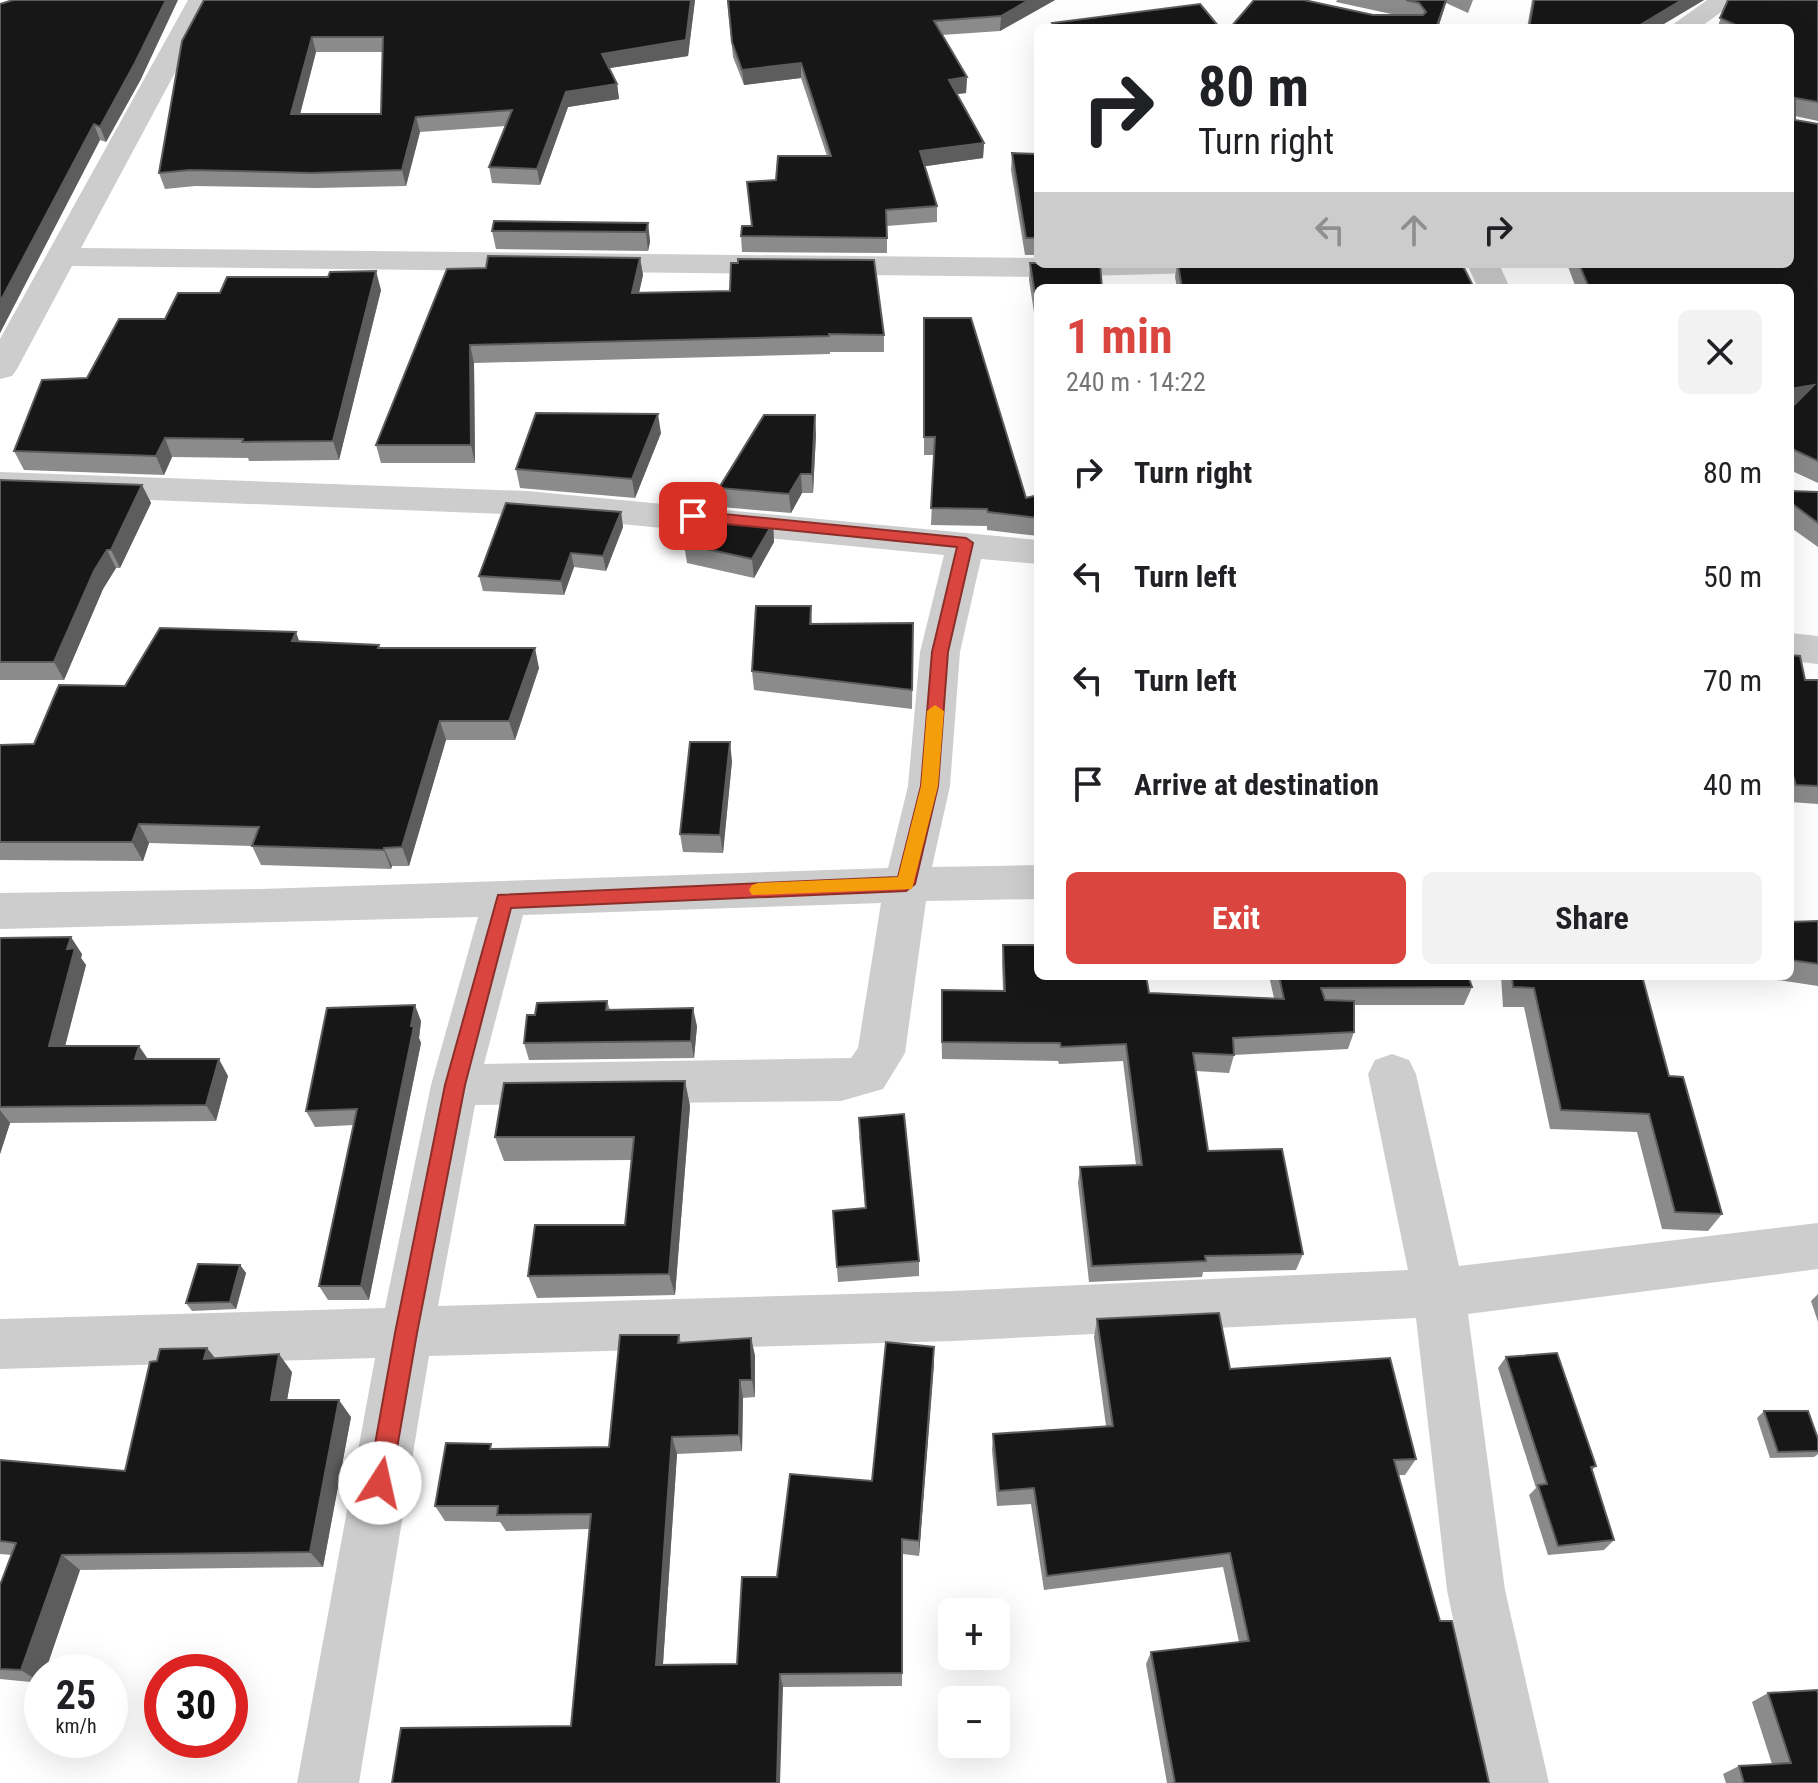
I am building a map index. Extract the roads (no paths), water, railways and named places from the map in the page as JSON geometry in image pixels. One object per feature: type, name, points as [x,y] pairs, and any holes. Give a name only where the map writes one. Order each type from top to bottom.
[{"type":"street","points":[[0,369],[201,0]]},
{"type":"street","points":[[1687,24],[1725,0]]},
{"type":"street","points":[[60,257],[1034,268]]},
{"type":"street","points":[[0,483],[527,503],[1034,552]]},
{"type":"street","points":[[455,1085],[841,1081],[866,1075],[881,1053],[906,884],[929,786],[940,652],[966,543]]},
{"type":"street","points":[[1794,647],[1818,650]]},
{"type":"street","points":[[0,911],[504,901],[906,884],[1034,882]]},
{"type":"street","points":[[328,1783],[406,1333],[455,1085],[504,901]]},
{"type":"street","points":[[1392,1074],[1439,1293],[1476,1590],[1518,1783]]},
{"type":"street","points":[[0,1344],[953,1316],[1439,1293],[1818,1246]]}]
